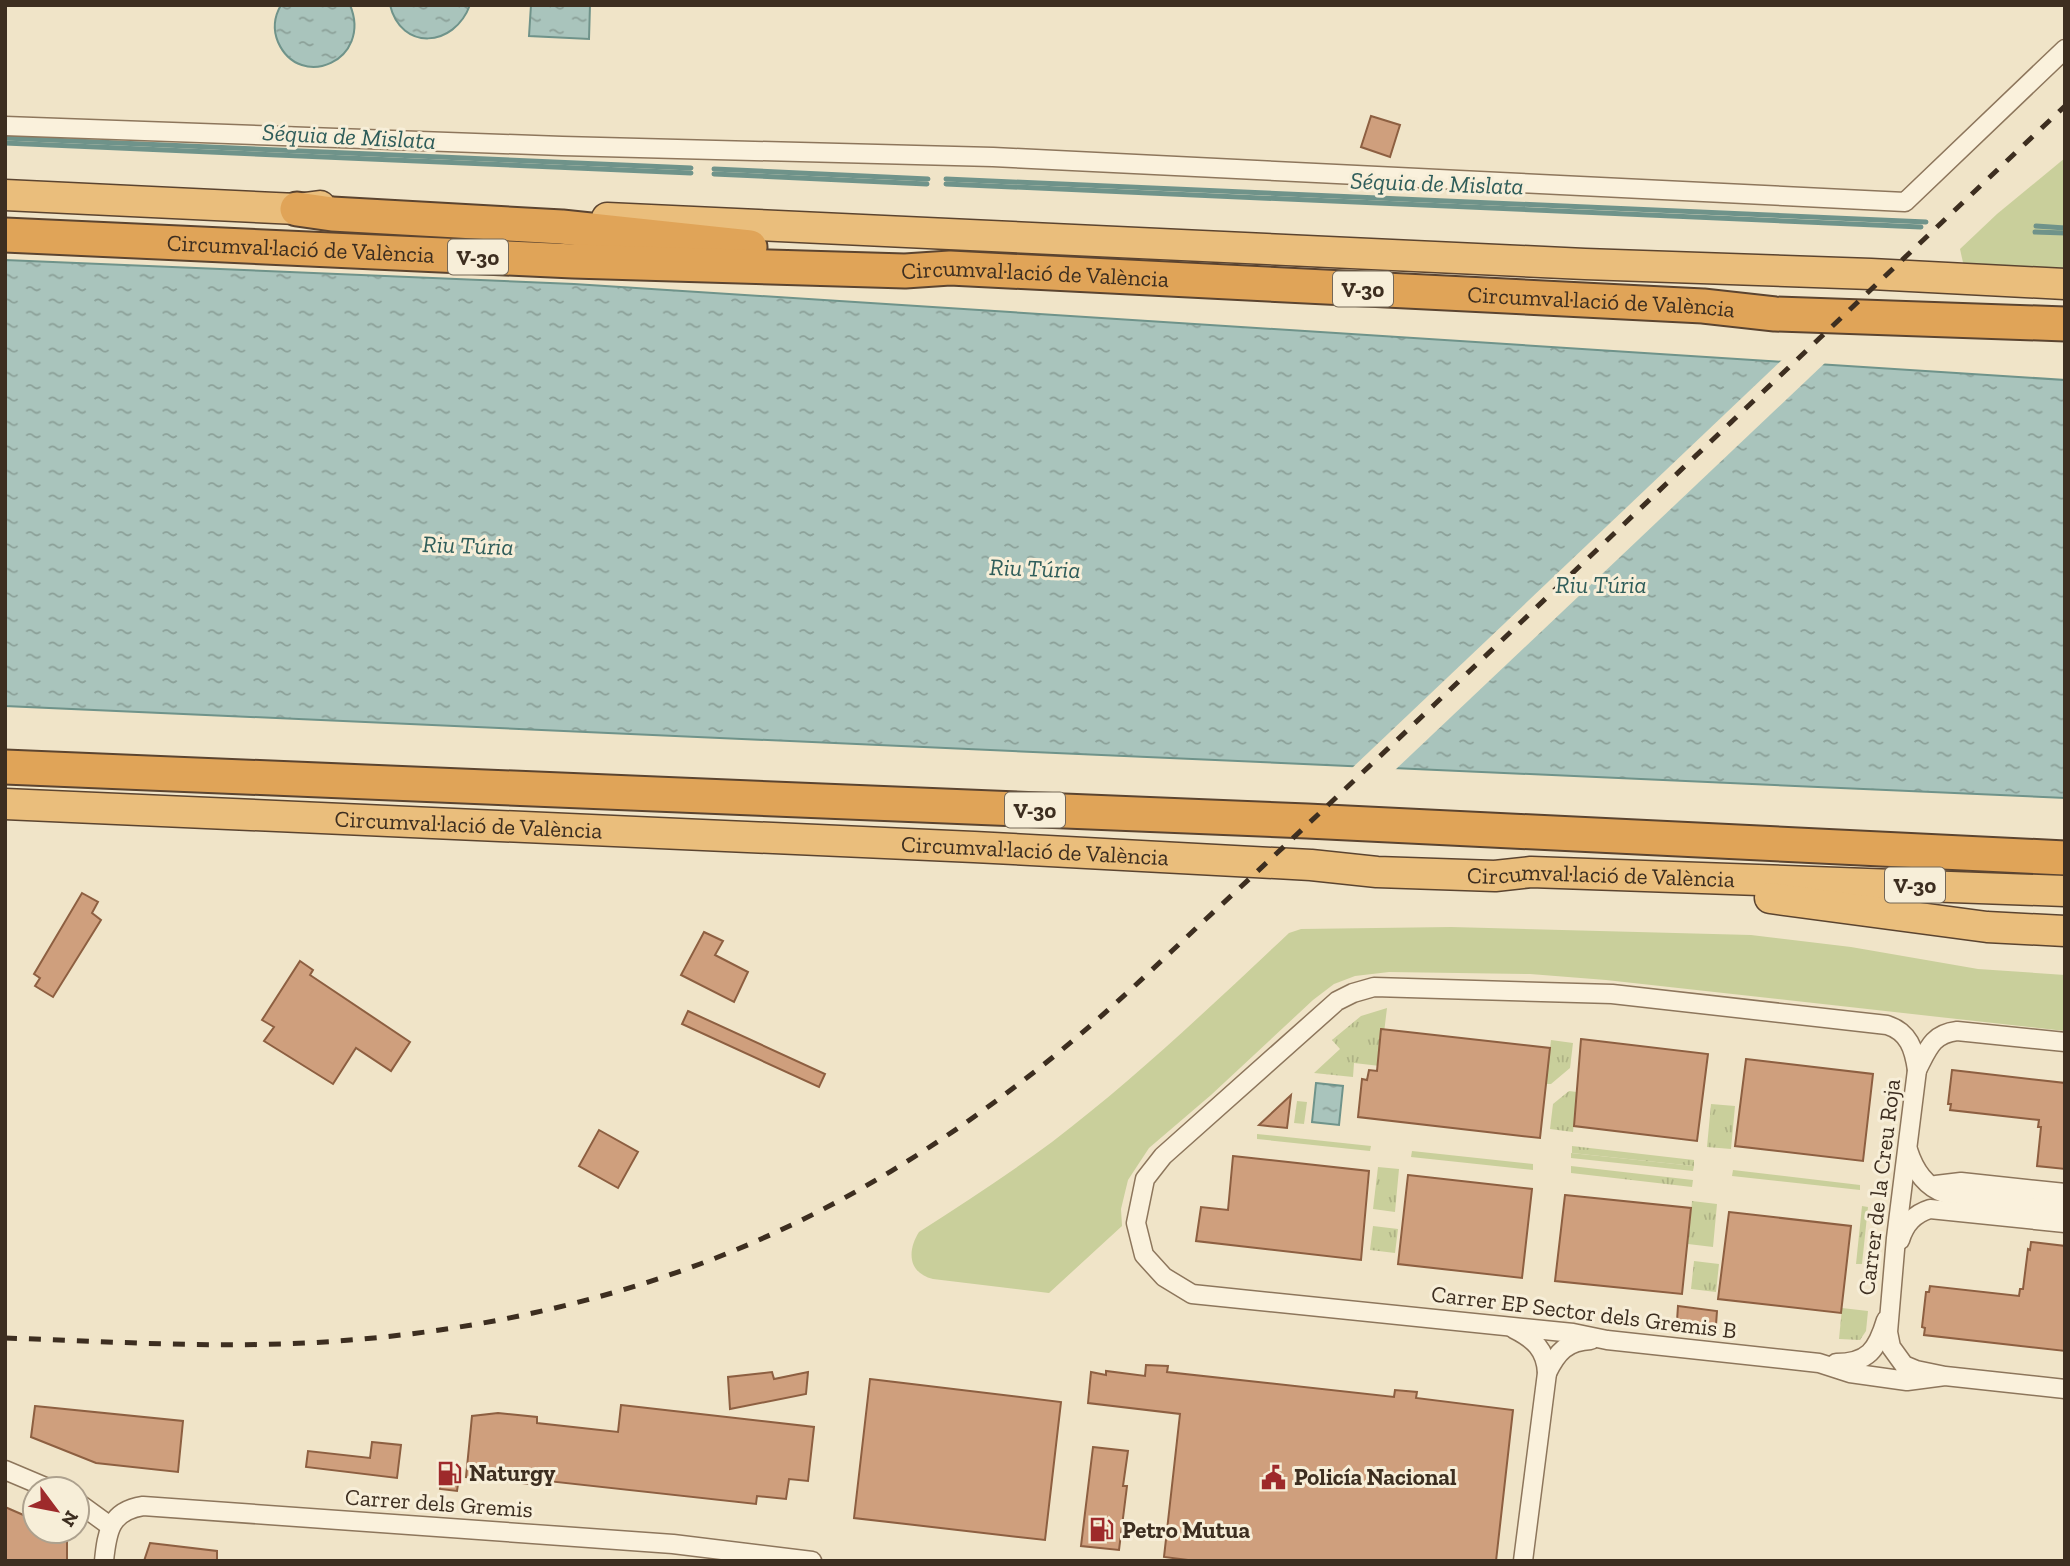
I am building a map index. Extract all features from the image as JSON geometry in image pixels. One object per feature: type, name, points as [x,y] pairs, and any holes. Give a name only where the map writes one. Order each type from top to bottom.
[{"type":"highway","name":"Circumval·lació de València","points":[[5,195],[297,209],[347,206],[2065,285]]},
{"type":"highway","points":[[297,209],[332,214],[562,227],[749,247],[903,257],[950,268]]},
{"type":"highway","name":"Circumval·lació de València","points":[[5,235],[587,261],[905,271],[950,268],[1703,306],[1775,314],[2065,324]]},
{"type":"highway","name":"Circumval·lació de València","points":[[5,767],[1293,820],[2065,858]]},
{"type":"highway","name":"Circumval·lació de València","points":[[5,804],[974,847],[1311,865],[1377,872],[1495,876],[1531,872],[2065,891]]},
{"type":"highway","points":[[1495,876],[1531,887],[1776,899],[1987,927],[2065,931]]},
{"type":"street","points":[[5,126],[562,146],[1006,157],[1905,202],[2065,49]]},
{"type":"street","name":"Carrer EP Sector dels Gremis B","points":[[1917,1070],[1914,1048],[1905,1035],[1887,1025],[1612,994],[1374,987],[1338,1001],[1163,1156],[1144,1179],[1136,1223],[1144,1255],[1164,1277],[1192,1294],[1573,1333],[1607,1340],[1819,1363],[1850,1373],[1907,1381],[1945,1376],[2065,1389]]},
{"type":"street","points":[[1917,1070],[1930,1045],[1939,1035],[1947,1032],[2065,1042]]},
{"type":"street","name":"Carrer de la Creu Roja","points":[[1917,1070],[1888,1332],[1891,1348],[1904,1365],[1945,1376]]},
{"type":"street","points":[[1908,1150],[1912,1163],[1924,1180],[1933,1189],[1944,1193],[2065,1207]]},
{"type":"street","points":[[1924,1180],[1936,1185],[1961,1182],[2065,1193]]},
{"type":"street","points":[[1895,1256],[1911,1219],[1930,1209],[2065,1223]]},
{"type":"street","name":"Carrer de la Creu Roja","points":[[1819,1363],[1858,1362],[1866,1357],[1881,1338],[1889,1310]]},
{"type":"street","points":[[1511,1327],[1537,1343],[1547,1363],[1548,1373],[1523,1561]]},
{"type":"street","points":[[1548,1373],[1558,1353],[1568,1345],[1578,1341],[1607,1340]]},
{"type":"street","name":"Carrer dels Gremis","points":[[110,1526],[129,1508],[143,1506],[671,1553],[812,1561]]},
{"type":"street","points":[[91,1512],[110,1526],[104,1561]]},
{"type":"green space","points":[[2065,158],[2065,270],[1964,267],[1960,249],[1997,214]]},
{"type":"green space","points":[[1451,927],[1751,935],[1851,947],[1978,969],[2065,975],[2065,1031],[1530,974],[1389,972],[1355,976],[1334,984],[1313,1000],[1211,1095],[1149,1148],[1128,1180],[1121,1209],[1122,1226],[1049,1293],[933,1279],[914,1267],[913,1247],[919,1232],[1083,1118],[1173,1040],[1289,933],[1301,929]]},
{"type":"green space","points":[[1387,1008],[1380,1066],[1354,1063],[1353,1077],[1314,1073],[1340,1049],[1332,1040],[1361,1016]]},
{"type":"green space","points":[[1551,1040],[1573,1043],[1570,1068],[1551,1084],[1546,1084]]},
{"type":"green space","points":[[1569,1091],[1577,1092],[1573,1132],[1550,1129],[1553,1104]]},
{"type":"green space","points":[[1297,1101],[1307,1102],[1304,1124],[1294,1123]]},
{"type":"green space","points":[[1711,1104],[1735,1106],[1731,1149],[1707,1147]]},
{"type":"green space","points":[[1257,1134],[1371,1146],[1370,1151],[1257,1139]]},
{"type":"green space","points":[[1572,1146],[1694,1160],[1694,1166],[1572,1153]]},
{"type":"green space","points":[[1412,1151],[1533,1164],[1533,1170],[1411,1157]]},
{"type":"green space","points":[[1571,1153],[1694,1166],[1693,1171],[1571,1158]]},
{"type":"green space","points":[[1571,1166],[1693,1180],[1692,1187],[1571,1173]]},
{"type":"green space","points":[[1378,1167],[1399,1169],[1395,1212],[1373,1209]]},
{"type":"green space","points":[[1733,1170],[1860,1185],[1860,1190],[1732,1176]]},
{"type":"green space","points":[[1692,1201],[1717,1204],[1713,1247],[1688,1244]]},
{"type":"green space","points":[[1862,1206],[1868,1207],[1862,1264],[1856,1264]]},
{"type":"green space","points":[[1373,1226],[1398,1229],[1395,1253],[1370,1250]]},
{"type":"green space","points":[[1694,1261],[1719,1264],[1716,1292],[1691,1289]]},
{"type":"green space","points":[[1842,1308],[1868,1311],[1866,1331],[1860,1340],[1839,1339]]},
{"type":"water","points":[[281,5],[350,5],[354,24],[352,41],[343,54],[331,63],[317,67],[302,65],[288,57],[276,37],[276,19]]},
{"type":"water","points":[[390,5],[470,5],[452,30],[441,36],[428,38],[416,37],[405,30],[396,20]]},
{"type":"water","points":[[531,5],[590,5],[589,39],[529,36]]},
{"type":"water","name":"Riu Túria","points":[[5,260],[574,284],[2065,380],[2065,798],[5,706]]},
{"type":"water","points":[[1316,1083],[1343,1086],[1339,1125],[1312,1122]]},
{"type":"pier","points":[[1784,358],[1827,361],[1394,771],[1351,769]]},
{"type":"building","points":[[1371,116],[1400,125],[1390,157],[1361,147]]},
{"type":"building","points":[[82,893],[98,902],[92,913],[101,920],[53,997],[35,986],[40,978],[34,974]]},
{"type":"building","points":[[704,932],[723,941],[715,955],[748,972],[734,1002],[681,975]]},
{"type":"building","points":[[300,961],[313,970],[310,975],[410,1042],[391,1071],[356,1048],[333,1084],[264,1041],[274,1027],[262,1020]]},
{"type":"building","points":[[688,1011],[825,1074],[819,1087],[682,1024]]},
{"type":"building","points":[[1381,1029],[1550,1048],[1540,1138],[1358,1117],[1362,1079],[1367,1080],[1369,1070],[1377,1071]]},
{"type":"building","points":[[1581,1039],[1708,1054],[1697,1141],[1574,1126]]},
{"type":"building","points":[[1746,1059],[1873,1074],[1863,1161],[1735,1146]]},
{"type":"building","points":[[1952,1070],[2065,1083],[2065,1169],[2037,1166],[2041,1127],[2038,1127],[2039,1120],[1950,1110],[1951,1104],[1948,1104]]},
{"type":"building","points":[[1291,1095],[1287,1128],[1259,1125]]},
{"type":"building","points":[[599,1130],[638,1152],[618,1188],[579,1166]]},
{"type":"building","points":[[1233,1156],[1369,1171],[1361,1260],[1196,1241],[1201,1207],[1228,1210]]},
{"type":"building","points":[[1408,1175],[1532,1189],[1522,1278],[1398,1264]]},
{"type":"building","points":[[1565,1195],[1691,1208],[1682,1294],[1555,1281]]},
{"type":"building","points":[[1729,1212],[1851,1226],[1841,1313],[1718,1299]]},
{"type":"building","points":[[2031,1242],[2065,1246],[2065,1351],[1924,1335],[1925,1328],[1922,1327],[1926,1292],[1929,1292],[1930,1286],[2019,1296],[2020,1289],[2023,1289]]},
{"type":"building","points":[[1678,1306],[1717,1311],[1716,1325],[1677,1321]]},
{"type":"building","points":[[1146,1365],[1168,1366],[1167,1372],[1394,1397],[1395,1390],[1417,1392],[1416,1398],[1513,1410],[1496,1561],[1196,1561],[1164,1557],[1180,1414],[1088,1403],[1091,1372],[1106,1375],[1106,1371],[1145,1376]]},
{"type":"building","points":[[772,1372],[774,1379],[808,1372],[806,1394],[730,1409],[728,1377]]},
{"type":"building","points":[[870,1379],[1061,1402],[1045,1540],[854,1518]]},
{"type":"building","points":[[621,1405],[814,1427],[808,1481],[789,1479],[786,1499],[757,1496],[756,1504],[530,1479],[530,1484],[466,1477],[472,1416],[498,1413],[537,1417],[537,1423],[618,1432]]},
{"type":"building","points":[[35,1406],[183,1421],[178,1472],[96,1463],[31,1437]]},
{"type":"building","points":[[372,1442],[401,1445],[397,1478],[306,1467],[308,1451],[370,1458]]},
{"type":"building","points":[[1093,1447],[1128,1451],[1123,1486],[1127,1486],[1119,1550],[1081,1546]]},
{"type":"building","points":[[442,1475],[459,1477],[457,1491],[440,1489]]},
{"type":"building","points":[[5,1507],[21,1514],[21,1545],[67,1545],[67,1561],[5,1561]]},
{"type":"building","points":[[150,1543],[217,1551],[217,1561],[144,1561]]},
{"type":"waterway","name":"Séquia de Mislata","points":[[5,138],[691,168]]},
{"type":"waterway","points":[[5,143],[691,173]]},
{"type":"waterway","name":"Séquia de Mislata","points":[[714,169],[928,179]]},
{"type":"waterway","points":[[714,174],[927,184]]},
{"type":"waterway","name":"Séquia de Mislata","points":[[946,179],[1926,222]]},
{"type":"waterway","points":[[946,184],[1921,227]]},
{"type":"waterway","name":"Séquia de Mislata","points":[[2036,226],[2065,228]]},
{"type":"waterway","points":[[2035,232],[2065,233]]},
{"type":"railway","points":[[5,1338],[178,1344],[282,1344],[389,1336],[494,1321],[598,1297],[700,1264],[801,1220],[898,1167],[944,1138],[1033,1073],[1126,994],[2065,106]]},
{"type":"place","name":"Naturgy","points":[[449,1473]]},
{"type":"place","name":"Policía Nacional","points":[[1274,1477]]},
{"type":"place","name":"Petro Mutua","points":[[1102,1530]]}]
